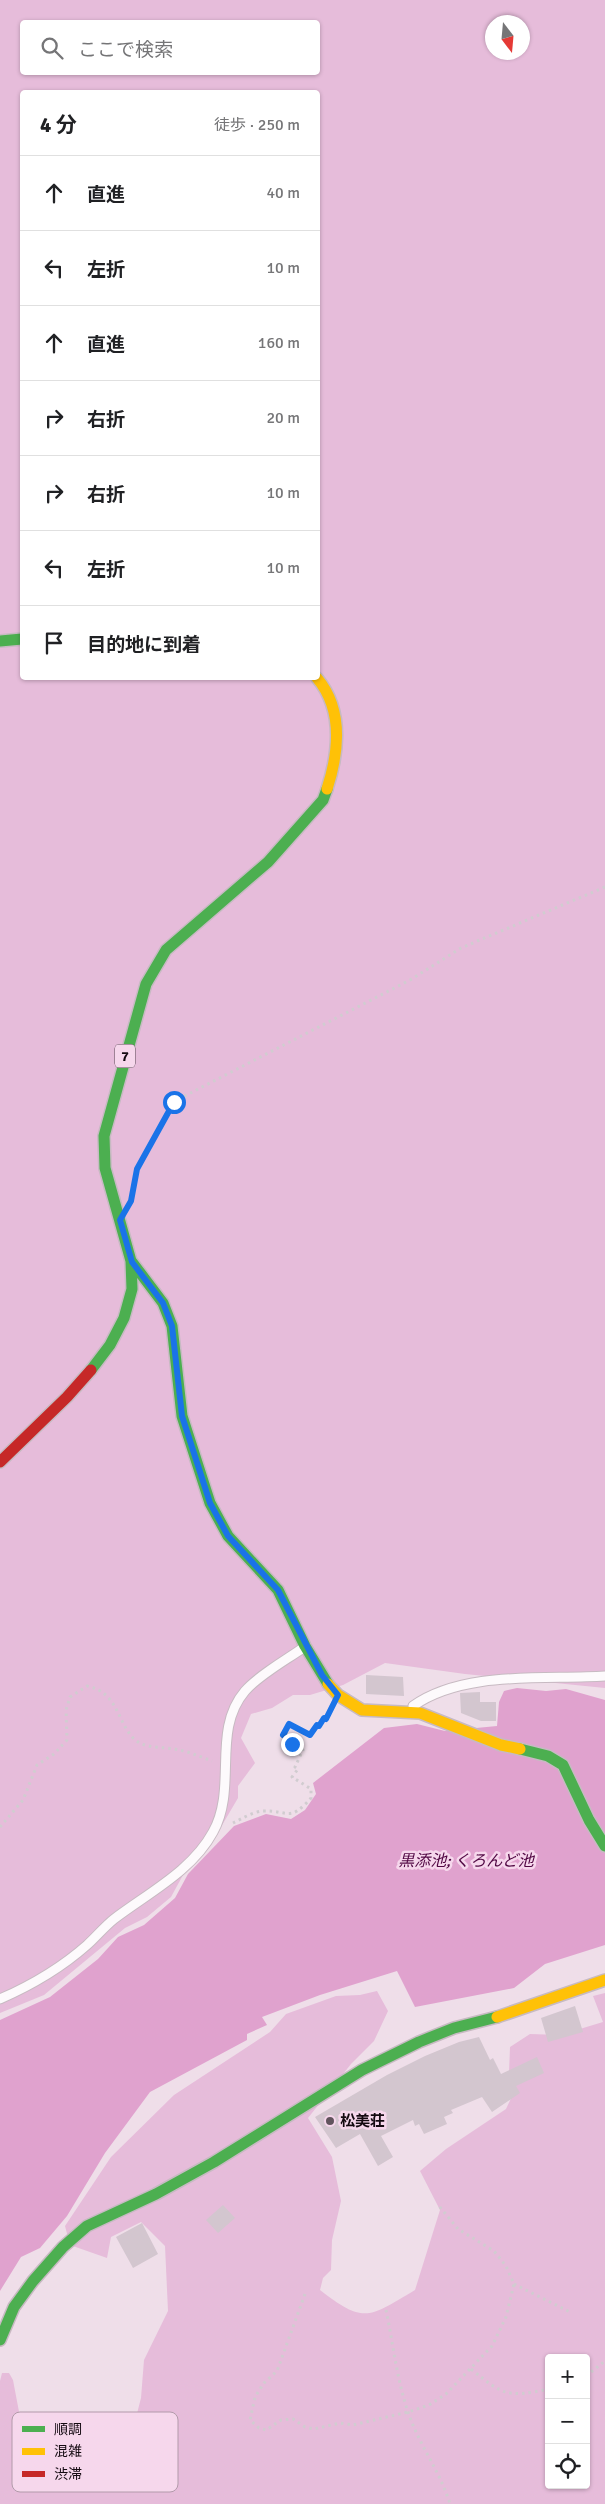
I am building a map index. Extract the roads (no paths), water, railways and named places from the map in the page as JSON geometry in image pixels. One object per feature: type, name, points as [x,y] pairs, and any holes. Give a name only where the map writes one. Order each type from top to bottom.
[{"type":"street","points":[[0,641],[20,639]]},
{"type":"street","name":"7","points":[[0,1462],[84,1378],[109,1347],[126,1319],[133,1283],[132,1262],[102,1156],[104,1136],[136,1015],[146,984],[166,950],[268,862],[323,800],[333,770],[338,743],[335,716],[327,690],[319,680]]},
{"type":"street","points":[[132,1262],[163,1303],[172,1326],[182,1416],[210,1503],[228,1536],[278,1590],[305,1646],[322,1675],[338,1695],[362,1710],[381,1713],[405,1712],[420,1714],[453,1725],[501,1745],[548,1756],[563,1765],[589,1820],[605,1846]]},
{"type":"street","points":[[0,2340],[14,2307],[33,2281],[63,2247],[88,2226],[148,2198],[214,2162],[362,2070],[419,2042],[454,2028],[492,2019],[532,2003],[605,1980]]},
{"type":"lane","points":[[0,1998],[46,1976],[86,1946],[114,1920],[159,1887],[195,1856],[213,1832],[224,1795],[226,1729],[231,1711],[246,1690],[305,1646]]},
{"type":"lane","points":[[405,1712],[428,1695],[469,1684],[540,1677],[605,1676]]},
{"type":"water","name":"黒添池; くろんど池","points":[[517,1688],[546,1691],[566,1689],[605,1700],[605,1945],[545,1964],[514,1988],[415,2007],[397,1971],[320,1995],[262,2017],[267,2025],[247,2034],[247,2040],[150,2092],[105,2153],[67,2216],[40,2248],[21,2257],[0,2291],[0,2020],[50,1997],[98,1959],[118,1937],[144,1925],[175,1898],[188,1874],[234,1826],[266,1814],[291,1819],[305,1810],[316,1794],[313,1783],[384,1728],[417,1724],[445,1731],[497,1726],[499,1702],[504,1691]]},
{"type":"place","name":"松美荘","points":[[330,2121]]}]
